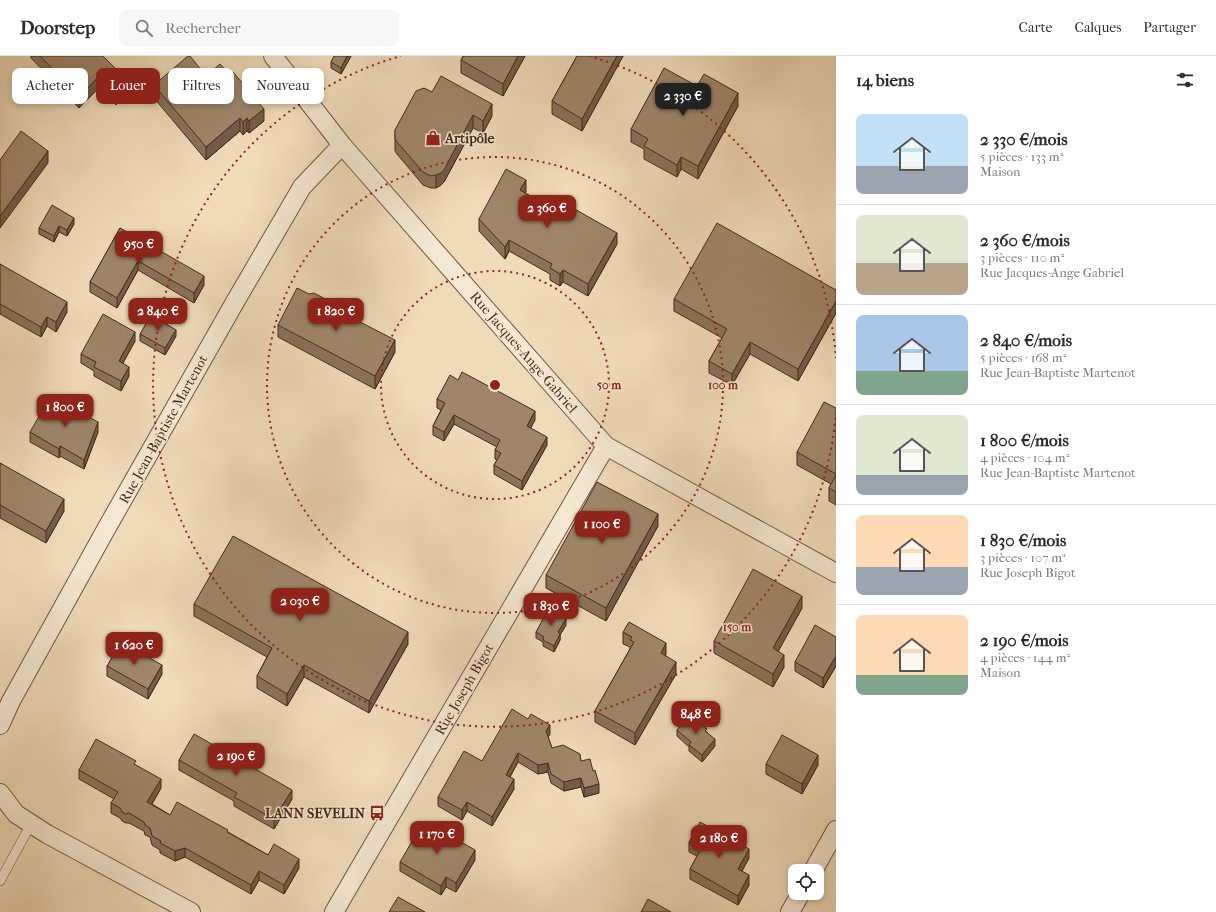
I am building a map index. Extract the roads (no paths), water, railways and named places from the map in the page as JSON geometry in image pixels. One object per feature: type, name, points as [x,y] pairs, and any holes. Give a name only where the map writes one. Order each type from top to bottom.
[{"type":"street","name":"Rue Jacques-Ange Gabriel","points":[[273,56],[342,145],[606,446],[836,573]]},
{"type":"street","name":"Rue Jean-Baptiste Martenot","points":[[0,725],[11,702],[105,532],[302,187],[342,145]]},
{"type":"street","name":"Rue Joseph Bigot","points":[[334,912],[606,446]]},
{"type":"street","points":[[0,793],[16,814],[47,834],[191,912]]},
{"type":"street","points":[[817,864],[836,830]]},
{"type":"street","points":[[790,912],[797,900]]},
{"type":"lane","points":[[0,881],[31,824]]},
{"type":"place","name":"Artipôle","points":[[433,138]]},
{"type":"place","name":"LANN SEVELIN","points":[[377,813]]}]
